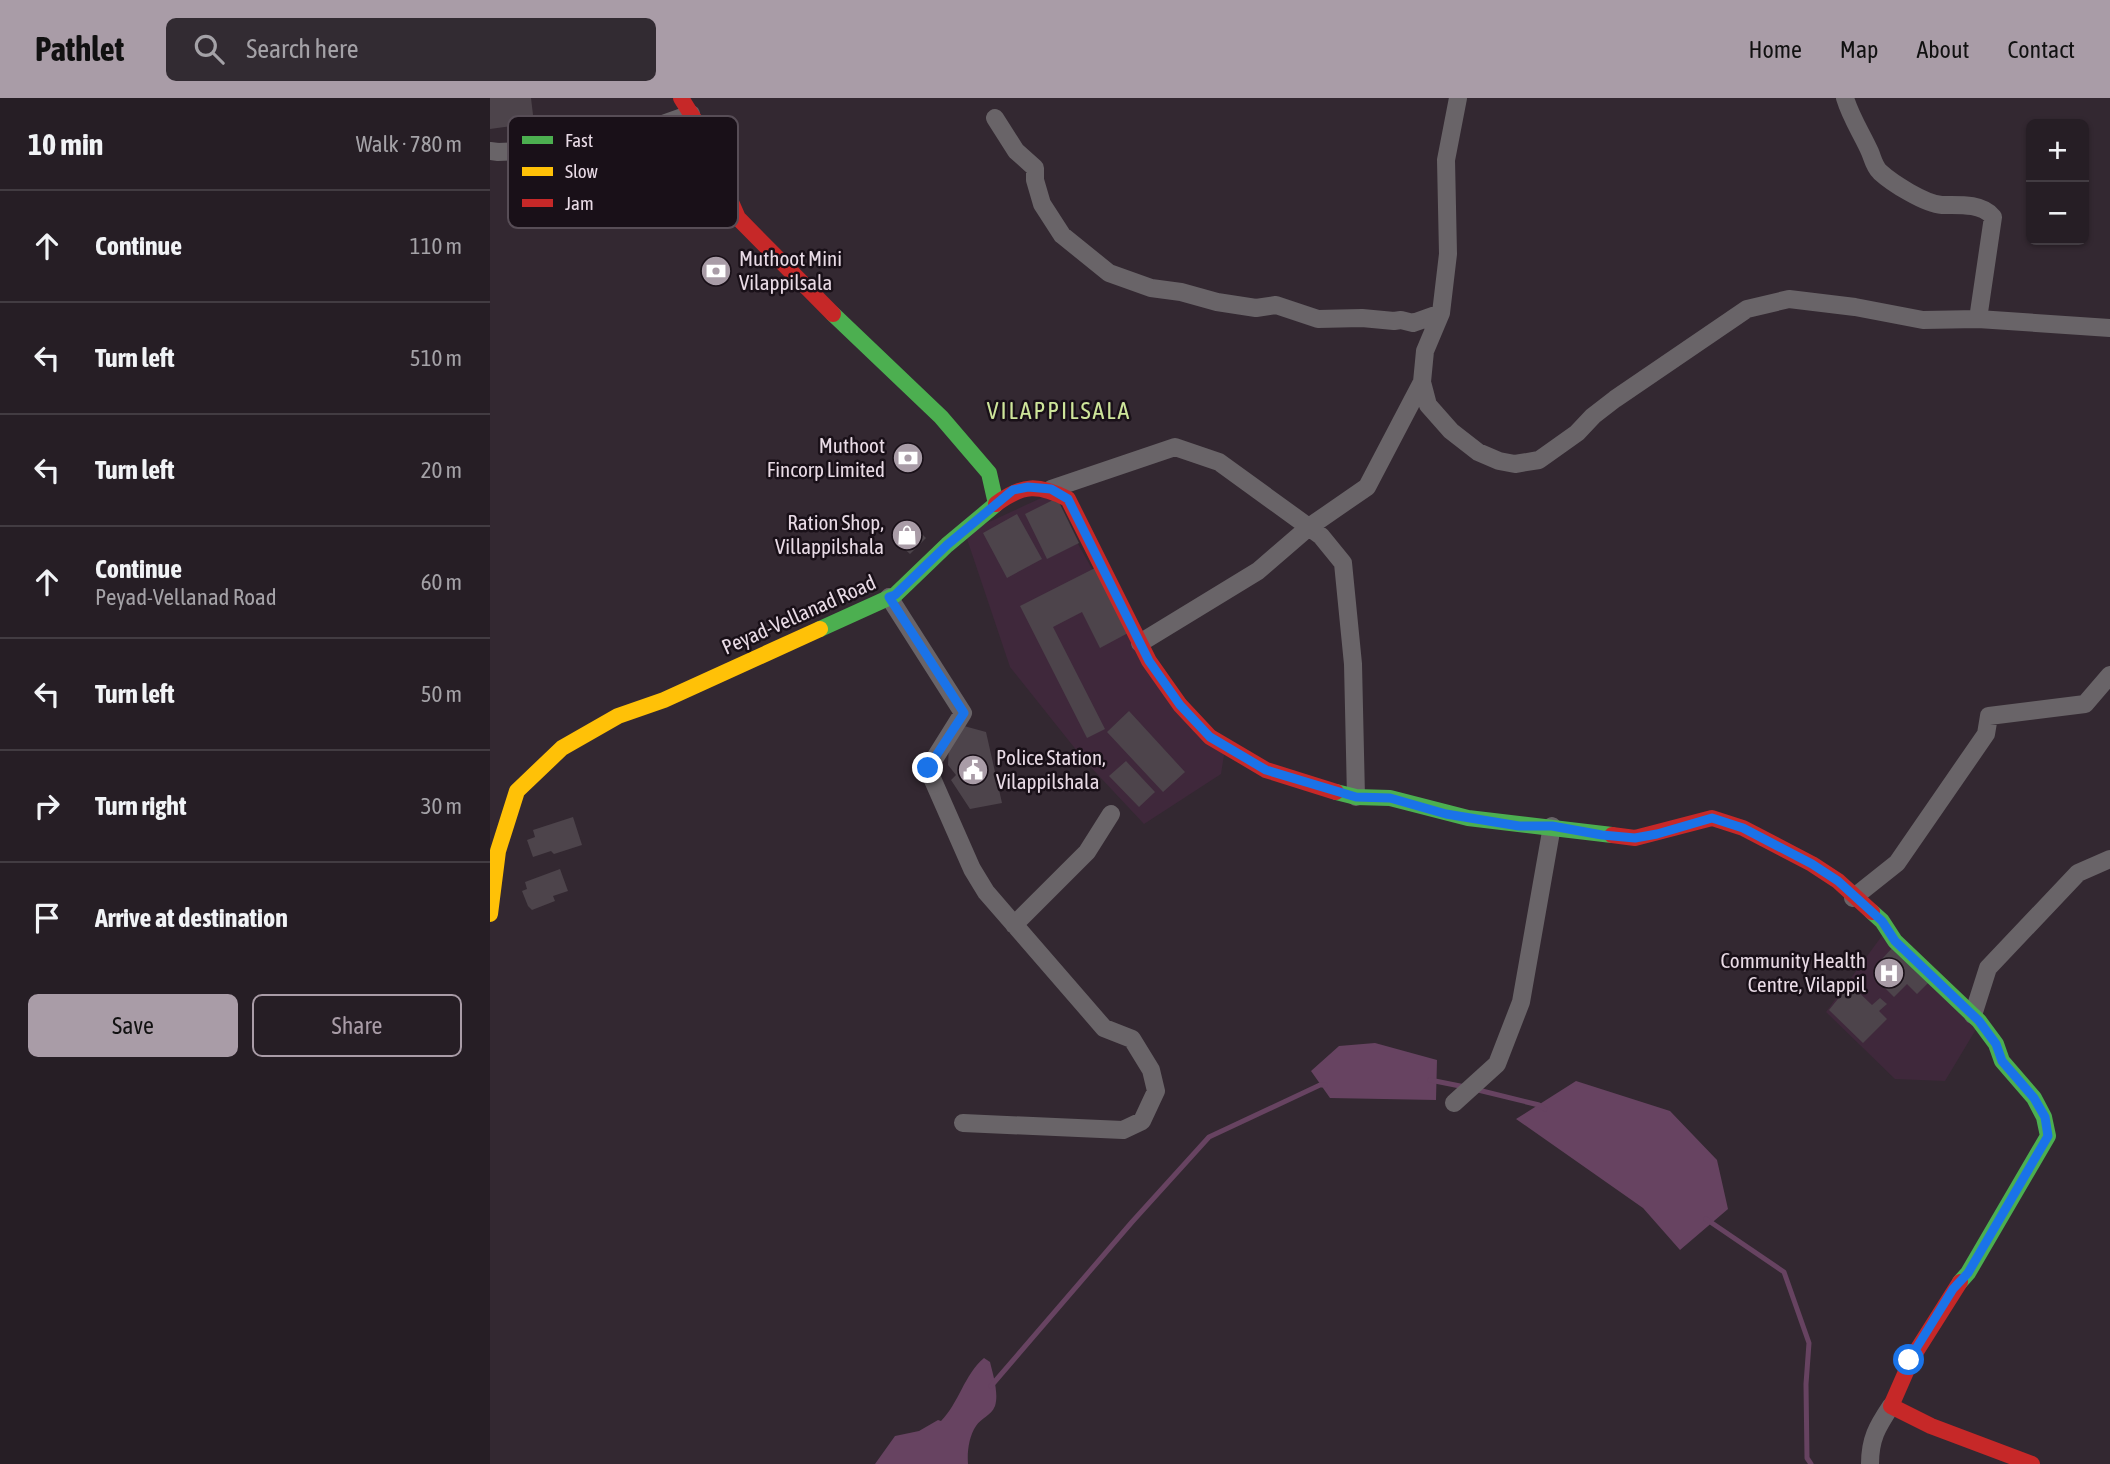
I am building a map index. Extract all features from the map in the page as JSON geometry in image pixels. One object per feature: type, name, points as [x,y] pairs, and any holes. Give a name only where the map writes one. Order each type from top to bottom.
[{"type":"street","points":[[681,98],[691,114],[685,116]]},
{"type":"street","points":[[1458,98],[1446,160],[1448,254],[1441,313],[1425,351],[1422,382],[1428,405],[1451,430],[1478,452],[1499,461],[1515,464],[1539,460],[1577,433],[1615,399],[1747,309],[1789,299],[1854,307],[1923,320],[1978,319],[2110,328]]},
{"type":"street","points":[[1845,98],[1850,114],[1880,172],[1916,196],[1941,205],[1951,203],[1974,207],[1990,213],[1993,217],[1978,319]]},
{"type":"street","points":[[995,118],[1016,152],[1035,169],[1035,180],[1042,204],[1062,235],[1109,273],[1152,288],[1248,307],[1276,305],[1318,319],[1362,318],[1413,323],[1441,313]]},
{"type":"street","points":[[490,151],[508,152]]},
{"type":"street","points":[[738,218],[941,417],[989,473],[996,504]]},
{"type":"street","points":[[1140,643],[1258,571],[1309,527],[1367,487],[1422,382]]},
{"type":"street","points":[[1051,489],[1175,447],[1219,462],[1321,536],[1343,563],[1353,664],[1356,797]]},
{"type":"street","name":"Peyad-Vellanad Road","points":[[490,914],[494,849],[517,791],[562,748],[618,716],[664,700],[895,595],[947,545],[1013,490],[1028,487],[1051,489]]},
{"type":"street","points":[[1051,489],[1068,499],[1140,643],[1180,705],[1210,737],[1266,770],[1356,797],[1390,798],[1446,814],[1519,826],[1552,826],[1635,838],[1712,818],[1743,828],[1812,864],[1838,881],[1853,898],[1882,921],[1895,941],[1973,1015],[1996,1044],[2002,1061],[2034,1098],[2045,1117],[2048,1136],[1968,1273],[1953,1289],[1915,1348],[1891,1406],[1879,1424],[1870,1446],[1870,1464]]},
{"type":"street","points":[[889,597],[964,713],[928,768],[972,869],[986,892],[1104,1028],[1132,1039],[1151,1070],[1156,1091],[1142,1121],[1124,1130],[962,1123]]},
{"type":"street","points":[[1853,898],[1897,863],[1986,734],[1989,716],[2085,704],[2110,675]]},
{"type":"street","points":[[1014,925],[1087,852],[1111,814]]},
{"type":"street","points":[[1454,1103],[1497,1064],[1521,1002],[1552,826]]},
{"type":"street","points":[[1973,1015],[1988,968],[2078,873],[2110,859]]},
{"type":"street","points":[[1891,1406],[1931,1426],[2032,1464]]},
{"type":"shaded area","points":[[1050,494],[1132,640],[1224,755],[1221,774],[1144,824],[1085,761],[1010,667],[965,533]]},
{"type":"shaded area","name":"Community Health Centre, Vilappil","points":[[1884,933],[1978,1026],[1945,1081],[1895,1079],[1826,1012]]},
{"type":"shaded area","points":[[1375,1043],[1437,1060],[1436,1100],[1330,1098],[1311,1071],[1339,1046]]},
{"type":"shaded area","points":[[1576,1081],[1670,1111],[1717,1160],[1728,1209],[1680,1250],[1643,1208],[1516,1119]]},
{"type":"shaded area","points":[[984,1358],[990,1362],[996,1401],[989,1415],[978,1423],[974,1430],[969,1444],[968,1464],[875,1464],[895,1436],[919,1431],[938,1420],[941,1421],[971,1372]]},
{"type":"building","points":[[490,98],[531,98],[533,116],[508,116],[508,127],[490,129]]},
{"type":"building","points":[[1057,498],[1079,543],[1047,559],[1025,514]]},
{"type":"building","points":[[1017,514],[1042,559],[1007,578],[983,533]]},
{"type":"building","points":[[914,526],[926,538],[910,554],[897,542]]},
{"type":"building","points":[[1095,568],[1128,633],[1100,648],[1082,612],[1053,627],[1105,729],[1087,738],[1020,606]]},
{"type":"building","points":[[1129,711],[1185,772],[1163,792],[1107,732]]},
{"type":"building","name":"Police Station, Vilappilshala","points":[[964,726],[986,732],[1002,803],[970,809],[951,780],[956,775],[948,765],[949,744]]},
{"type":"building","points":[[1126,761],[1155,792],[1139,807],[1109,776]]},
{"type":"building","points":[[573,817],[582,845],[533,857],[527,840],[535,837],[533,830]]},
{"type":"building","points":[[560,869],[568,891],[553,896],[555,901],[532,910],[522,891],[527,889],[525,882]]},
{"type":"building","points":[[1895,945],[1931,980],[1917,994],[1907,984],[1894,997],[1879,982],[1891,971],[1880,961]]},
{"type":"building","points":[[1850,984],[1872,1005],[1880,998],[1887,1004],[1879,1011],[1887,1019],[1863,1043],[1829,1010]]},
{"type":"waterway","points":[[1430,1080],[1465,1087]]},
{"type":"waterway","points":[[991,1386],[1209,1137],[1325,1085]]},
{"type":"waterway","points":[[1474,1089],[1539,1105],[1545,1109]]},
{"type":"waterway","points":[[1706,1219],[1784,1272],[1809,1343],[1806,1384],[1807,1458],[1811,1464]]},
{"type":"traffic: fast","points":[[820,629],[895,595],[947,545],[996,504],[989,473],[941,417],[833,314]]},
{"type":"traffic: fast","points":[[1336,792],[1356,797],[1390,798],[1468,818],[1612,835]]},
{"type":"traffic: fast","points":[[1872,912],[1882,921],[1895,941],[1979,1021],[1996,1044],[2002,1061],[2034,1098],[2044,1117],[2048,1136],[1968,1273],[1960,1282]]},
{"type":"traffic: slow","points":[[490,914],[498,851],[517,791],[562,748],[618,716],[664,700],[820,629]]},
{"type":"traffic: jam","points":[[681,98],[692,116]]},
{"type":"traffic: jam","points":[[738,218],[833,314]]},
{"type":"traffic: jam","points":[[996,504],[1014,493],[1031,488],[1068,499],[1149,661],[1180,705],[1210,737],[1266,770],[1336,792]]},
{"type":"traffic: jam","points":[[1612,835],[1635,838],[1712,818],[1743,828],[1812,864],[1838,881],[1872,912]]},
{"type":"traffic: jam","points":[[1960,1282],[1912,1358],[1891,1406],[1931,1426],[2032,1464]]},
{"type":"place","name":"Muthoot Mini Vilappilsala","points":[[716,271]]},
{"type":"place","name":"Muthoot Fincorp Limited","points":[[908,458]]},
{"type":"place","name":"Ration Shop, Villappilshala","points":[[907,535]]},
{"type":"place","name":"Police Station, Vilappilshala","points":[[973,770]]},
{"type":"place","name":"Community Health Centre, Vilappil","points":[[1889,973]]},
{"type":"district","name":"VILAPPILSALA","points":[[1059,411]]},
{"type":"route","points":[[928,768],[964,713],[889,597],[895,595],[947,545],[1013,490],[1028,487],[1051,489],[1068,499],[1131,628],[1149,661],[1180,705],[1210,737],[1266,770],[1356,797],[1390,798],[1468,818],[1519,826],[1552,826],[1602,835],[1635,838],[1712,818],[1743,828],[1812,864],[1838,881],[1853,898],[1882,921],[1895,941],[1979,1021],[1996,1044],[2002,1061],[2018,1076],[2045,1117],[2048,1136],[2035,1160],[1968,1273],[1953,1289],[1909,1360]]}]
